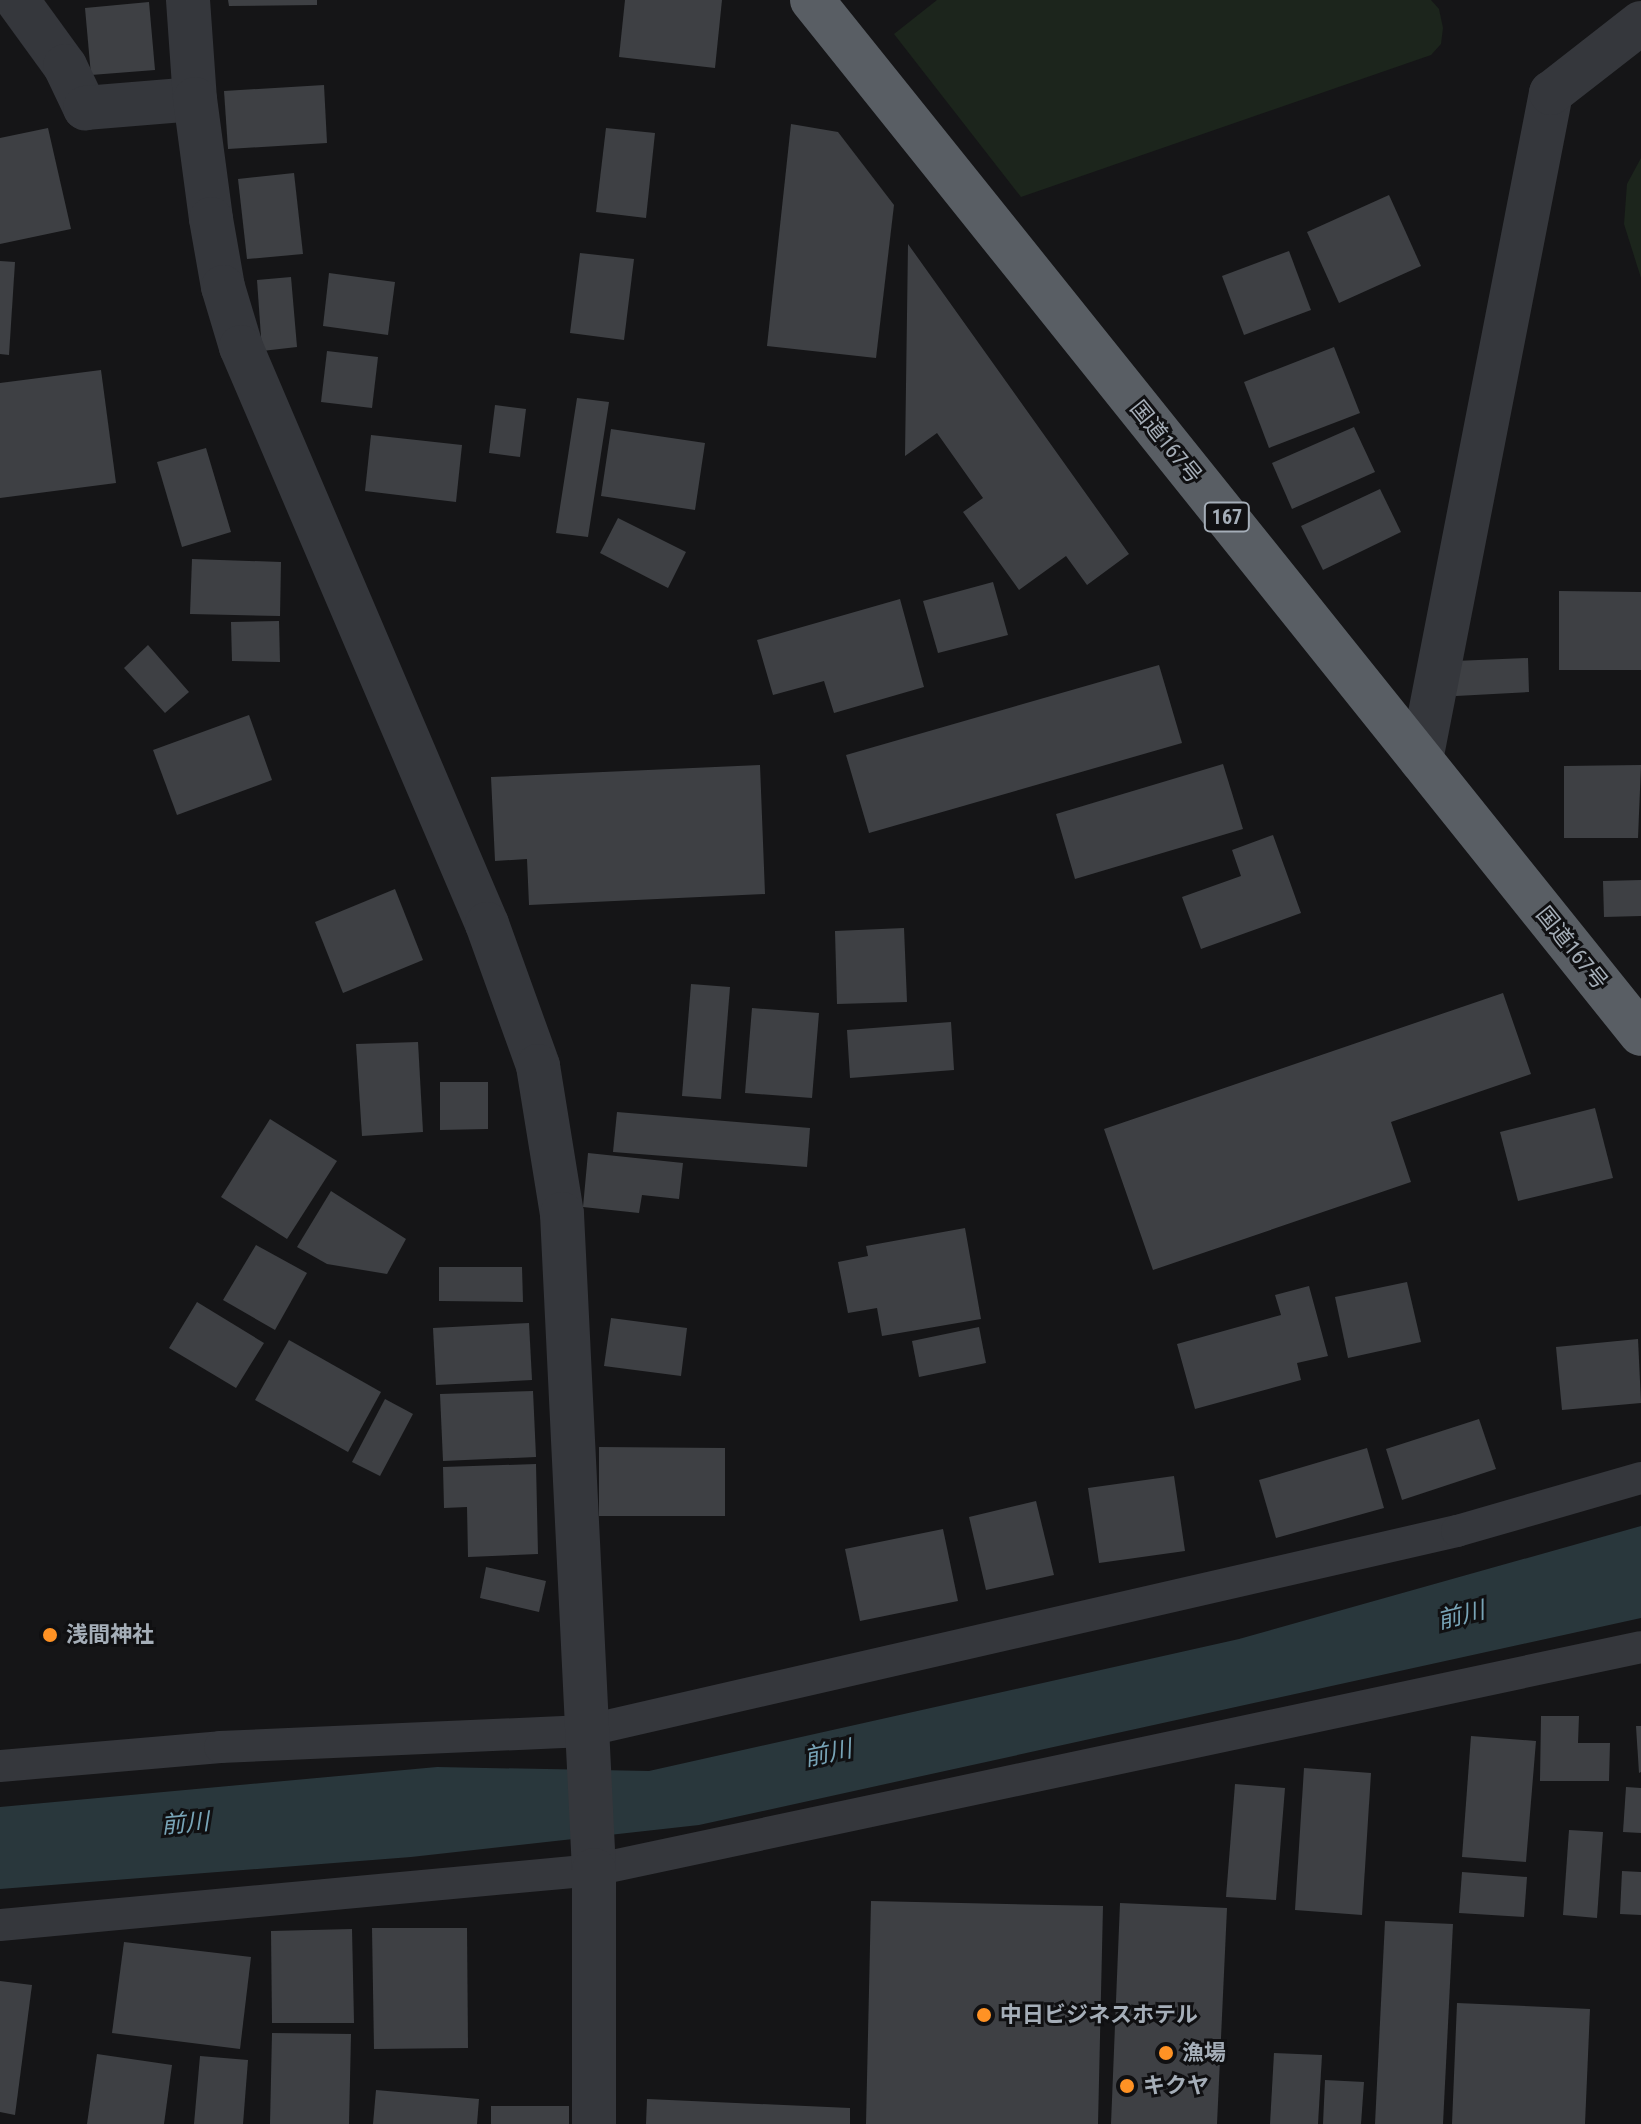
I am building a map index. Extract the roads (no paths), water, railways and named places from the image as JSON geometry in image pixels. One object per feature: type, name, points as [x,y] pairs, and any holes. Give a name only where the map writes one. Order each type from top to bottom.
[{"type":"highway","name":"国道167号","points":[[812,0],[1641,1034]]},
{"type":"street","points":[[17,0],[65,66],[85,108],[195,99]]},
{"type":"street","points":[[188,0],[195,99],[223,287],[241,347],[487,924],[538,1066],[562,1214],[594,1870],[594,2124]]},
{"type":"street","points":[[1421,760],[1551,93],[1641,23]]},
{"type":"lane","points":[[0,1766],[220,1747],[585,1731],[1457,1531],[1641,1478]]},
{"type":"lane","points":[[0,1925],[594,1870],[1641,1647]]},
{"type":"water","name":"前川","points":[[1641,1526],[1641,1618],[699,1825],[411,1857],[0,1889],[0,1807],[437,1767],[649,1771],[1239,1639]]},
{"type":"place","name":"浅間神社","points":[[50,1635]]},
{"type":"place","name":"中日ビジネスホテル","points":[[984,2015]]},
{"type":"place","name":"漁場","points":[[1166,2053]]},
{"type":"place","name":"キクヤ","points":[[1127,2086]]}]
